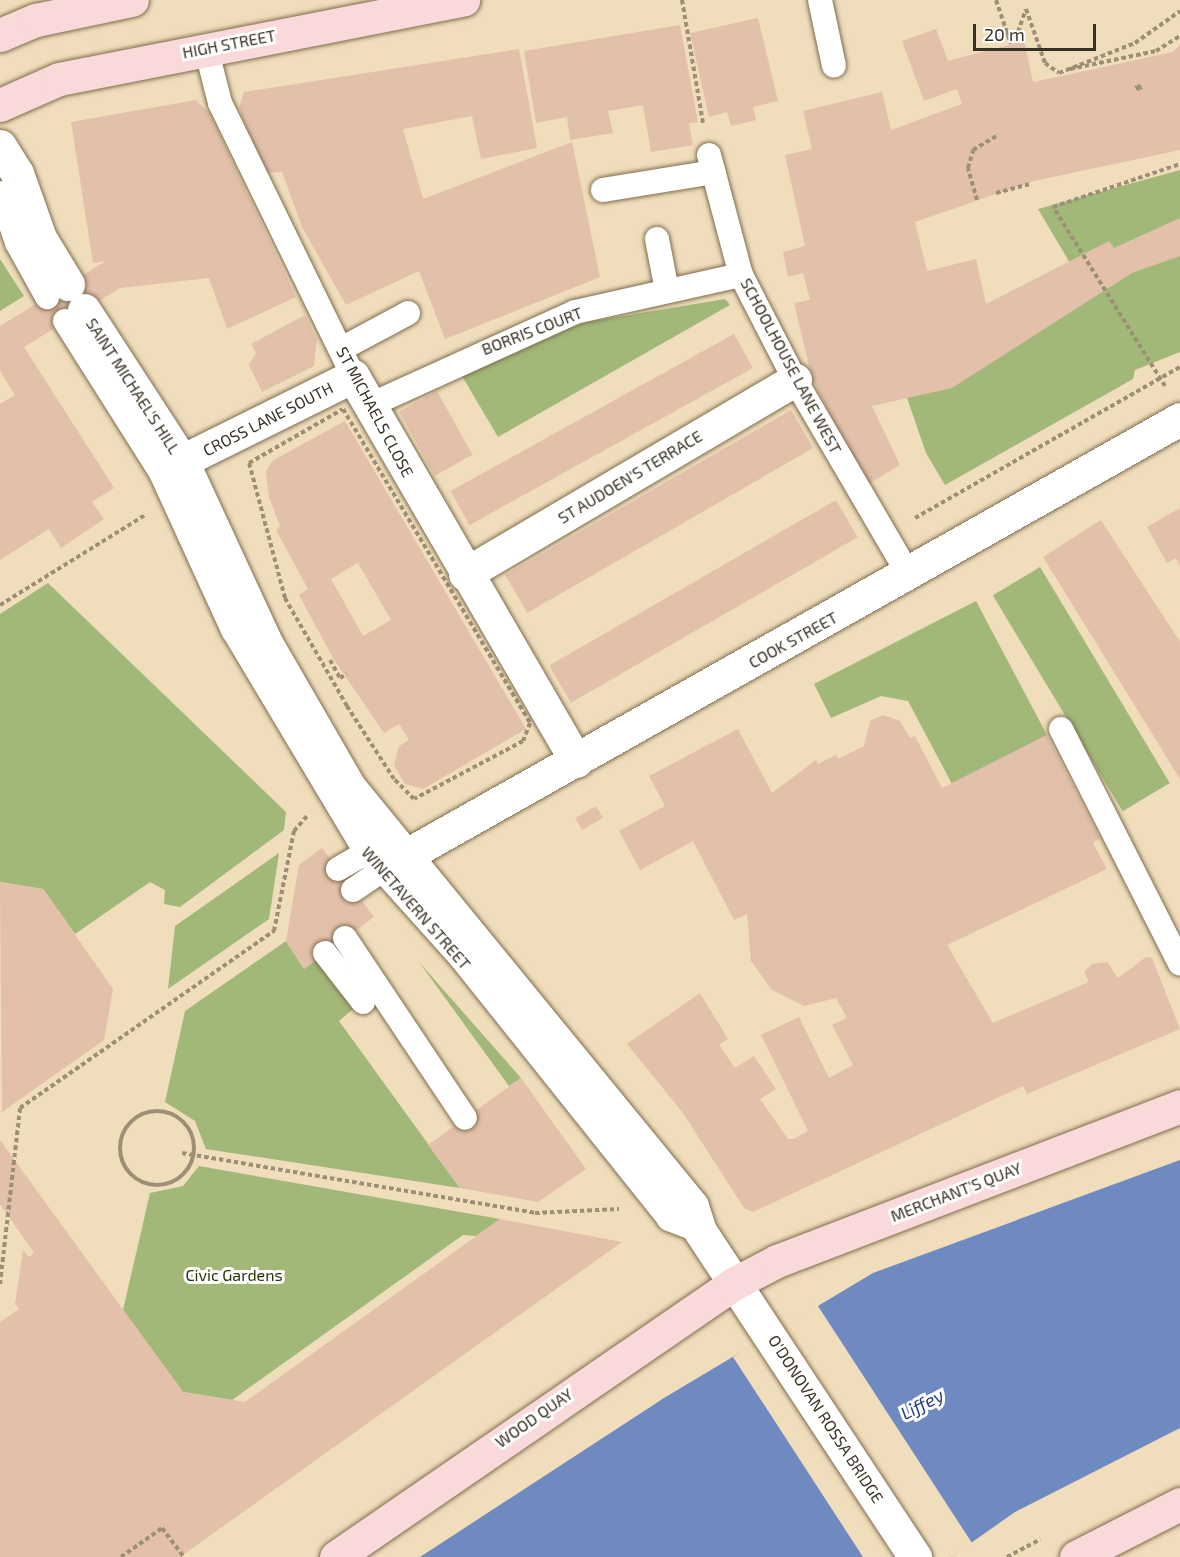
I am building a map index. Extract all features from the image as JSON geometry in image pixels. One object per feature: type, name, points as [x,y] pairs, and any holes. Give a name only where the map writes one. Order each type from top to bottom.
[{"type":"main road","points":[[0,35],[36,20],[132,0]]},
{"type":"main road","name":"HIGH STREET","points":[[0,105],[59,79],[206,48],[463,0]]},
{"type":"main road","name":"MERCHANT'S QUAY","points":[[735,1283],[777,1261],[1180,1106]]},
{"type":"main road","name":"WOOD QUAY","points":[[336,1557],[735,1283]]},
{"type":"main road","points":[[1076,1557],[1180,1504]]},
{"type":"street","name":"SAINT MICHAEL'S HILL","points":[[0,146],[17,173],[66,303],[172,467]]},
{"type":"street","name":"ST MICHAELS CLOSE","points":[[347,363],[368,406],[576,761]]},
{"type":"street","name":"CROSS LANE SOUTH","points":[[172,467],[347,363]]},
{"type":"street","name":"ST AUDOEN'S TERRACE","points":[[465,574],[795,380]]},
{"type":"street","name":"COOK STREET","points":[[385,855],[576,761],[909,575],[1175,406]]},
{"type":"street","name":"WINETAVERN STREET","points":[[172,467],[295,697],[350,788],[385,855],[679,1189],[700,1231],[735,1283]]},
{"type":"street","name":"O'DONOVAN ROSSA BRIDGE","points":[[735,1283],[910,1549]]},
{"type":"lane","points":[[820,0],[834,66]]},
{"type":"lane","name":"ST MICHAELS CLOSE","points":[[206,48],[220,103],[347,363]]},
{"type":"lane","points":[[603,190],[711,164]]},
{"type":"lane","name":"SCHOOLHOUSE LANE WEST","points":[[711,164],[741,275],[795,380],[909,575]]},
{"type":"lane","name":"SAINT MICHAEL'S HILL","points":[[0,193],[17,243],[66,303]]},
{"type":"lane","points":[[657,239],[668,291]]},
{"type":"lane","name":"BORRIS COURT","points":[[368,406],[575,312],[741,275]]},
{"type":"lane","points":[[347,363],[408,313]]},
{"type":"lane","points":[[1061,729],[1180,964]]},
{"type":"lane","points":[[338,869],[385,855]]},
{"type":"lane","points":[[353,890],[385,855]]},
{"type":"lane","points":[[345,938],[465,1118]]},
{"type":"lane","points":[[325,953],[363,1002]]},
{"type":"path","points":[[682,0],[711,164]]},
{"type":"path","points":[[996,0],[1005,34],[1011,45]]},
{"type":"path","points":[[1005,34],[1018,32],[1026,9],[1051,71],[1156,51],[1180,36]]},
{"type":"path","points":[[1070,69],[1135,43],[1180,11]]},
{"type":"path","points":[[977,200],[968,168],[973,150],[996,136]]},
{"type":"path","points":[[1175,406],[1160,378],[1053,207],[1180,164]]},
{"type":"path","points":[[996,193],[1029,183]]},
{"type":"path","points":[[886,535],[1180,367]]},
{"type":"path","points":[[343,409],[530,723],[523,741],[414,799],[394,779],[285,598],[249,463],[343,409]]},
{"type":"path","points":[[0,605],[160,506],[172,467]]},
{"type":"path","points":[[330,660],[340,678],[347,674]]},
{"type":"path","points":[[0,1284],[20,1108],[274,931],[294,831],[301,820]]},
{"type":"path","points":[[163,1111],[187,1127],[193,1155],[178,1178],[150,1185],[126,1169],[120,1142],[135,1117],[163,1111]]},
{"type":"path","points":[[182,1153],[535,1214],[627,1209]]},
{"type":"path","points":[[121,1557],[162,1528],[184,1557]]},
{"type":"green space","points":[[1180,170],[1180,352],[1135,370],[1133,379],[945,485],[926,453],[907,398],[1070,263],[1038,209]]},
{"type":"green space","points":[[0,259],[24,296],[0,311]]},
{"type":"green space","points":[[725,299],[730,305],[498,437],[462,376],[575,324]]},
{"type":"green space","points":[[1040,567],[1170,783],[1123,811],[993,595]]},
{"type":"green space","points":[[48,583],[286,812],[284,830],[180,907],[164,904],[165,890],[150,882],[75,934],[43,889],[0,882],[0,614]]},
{"type":"green space","points":[[976,601],[1047,735],[952,784],[908,701],[881,696],[831,718],[814,684]]},
{"type":"green space","points":[[279,853],[269,919],[168,989],[175,926]]},
{"type":"green space","points":[[286,941],[304,969],[315,960],[353,1009],[339,1021],[460,1188],[206,1149],[195,1121],[165,1102],[185,1011]]},
{"type":"green space","points":[[419,962],[521,1078],[509,1086]]},
{"type":"green space","name":"Civic Gardens","points":[[199,1166],[500,1219],[476,1236],[463,1235],[232,1400],[183,1392],[123,1310],[150,1193],[183,1186]]},
{"type":"water","name":"Liffey","points":[[1180,1160],[1180,1428],[1015,1512],[951,1557],[420,1557],[664,1398],[873,1273]]},
{"type":"pier","points":[[816,1303],[972,1543],[951,1557],[863,1557],[733,1357]]},
{"type":"building","points":[[758,18],[778,101],[753,107],[756,120],[731,126],[727,112],[709,117],[690,33]]},
{"type":"building","points":[[680,25],[698,122],[689,123],[693,145],[651,152],[643,105],[608,111],[613,133],[570,140],[567,117],[536,123],[524,51]]},
{"type":"building","points":[[936,29],[948,61],[1024,41],[1033,82],[1173,52],[1180,45],[1180,150],[1034,181],[915,222],[927,271],[976,259],[986,304],[1109,241],[1114,248],[1180,218],[1180,256],[1132,273],[952,388],[872,406],[900,465],[867,485],[812,378],[794,303],[810,300],[803,273],[788,277],[783,252],[805,246],[785,155],[812,149],[803,111],[882,92],[891,130],[962,104],[957,89],[924,101],[902,41]]},
{"type":"building","points":[[519,49],[537,148],[481,159],[472,116],[403,129],[423,199],[572,142],[600,277],[445,339],[419,271],[346,305],[302,227],[282,172],[266,173],[239,108],[244,92]]},
{"type":"building","points":[[196,100],[210,114],[296,297],[227,329],[209,278],[120,288],[24,347],[114,488],[92,502],[104,519],[61,548],[49,529],[0,560],[0,404],[15,395],[0,371],[0,326],[106,261],[93,263],[71,122]]},
{"type":"building","points":[[305,315],[317,339],[314,366],[262,392],[249,365],[256,353],[251,344]]},
{"type":"building","points":[[734,334],[753,368],[470,525],[451,491]]},
{"type":"building","points":[[437,391],[472,455],[435,476],[399,412]]},
{"type":"building","points":[[791,410],[813,448],[527,613],[505,575]]},
{"type":"building","points":[[345,421],[526,729],[423,789],[405,784],[394,765],[399,746],[409,740],[399,724],[384,733],[333,658],[299,595],[308,589],[276,530],[280,526],[269,497],[266,472],[272,461]],"holes":[[[358,563],[391,620],[363,636],[331,579]]]},
{"type":"building","points":[[836,500],[858,537],[571,703],[549,666]]},
{"type":"building","points":[[1180,508],[1180,566],[1176,558],[1167,563],[1147,527]]},
{"type":"building","points":[[1101,520],[1180,642],[1180,779],[1043,557]]},
{"type":"building","points":[[883,715],[900,721],[910,738],[915,736],[942,788],[1047,735],[1100,839],[1093,843],[1107,869],[947,945],[993,1023],[1089,982],[1084,972],[1092,964],[1107,962],[1118,978],[1146,957],[1152,958],[1180,1029],[1027,1094],[1023,1086],[753,1212],[744,1208],[683,1113],[627,1044],[700,993],[728,1039],[719,1045],[735,1068],[754,1056],[776,1089],[760,1099],[788,1139],[794,1139],[808,1131],[761,1035],[799,1017],[829,1078],[853,1065],[832,1025],[847,1018],[836,998],[804,1006],[772,990],[751,961],[747,914],[734,920],[693,841],[640,870],[619,831],[665,806],[649,776],[738,729],[772,793],[816,760],[818,764],[836,755],[838,759],[864,746],[870,721]]},
{"type":"building","points":[[596,806],[603,818],[582,830],[575,818]]},
{"type":"building","points":[[322,848],[374,917],[304,969],[286,941],[299,865]]},
{"type":"building","points":[[0,882],[43,889],[113,989],[104,1040],[2,1112]]},
{"type":"building","points":[[521,1078],[586,1169],[538,1202],[460,1188],[428,1145]]},
{"type":"building","points":[[0,1140],[183,1392],[245,1402],[500,1219],[622,1242],[180,1557],[0,1557],[0,1322],[19,1309],[15,1304],[23,1250],[29,1257],[34,1253],[0,1204]]}]
